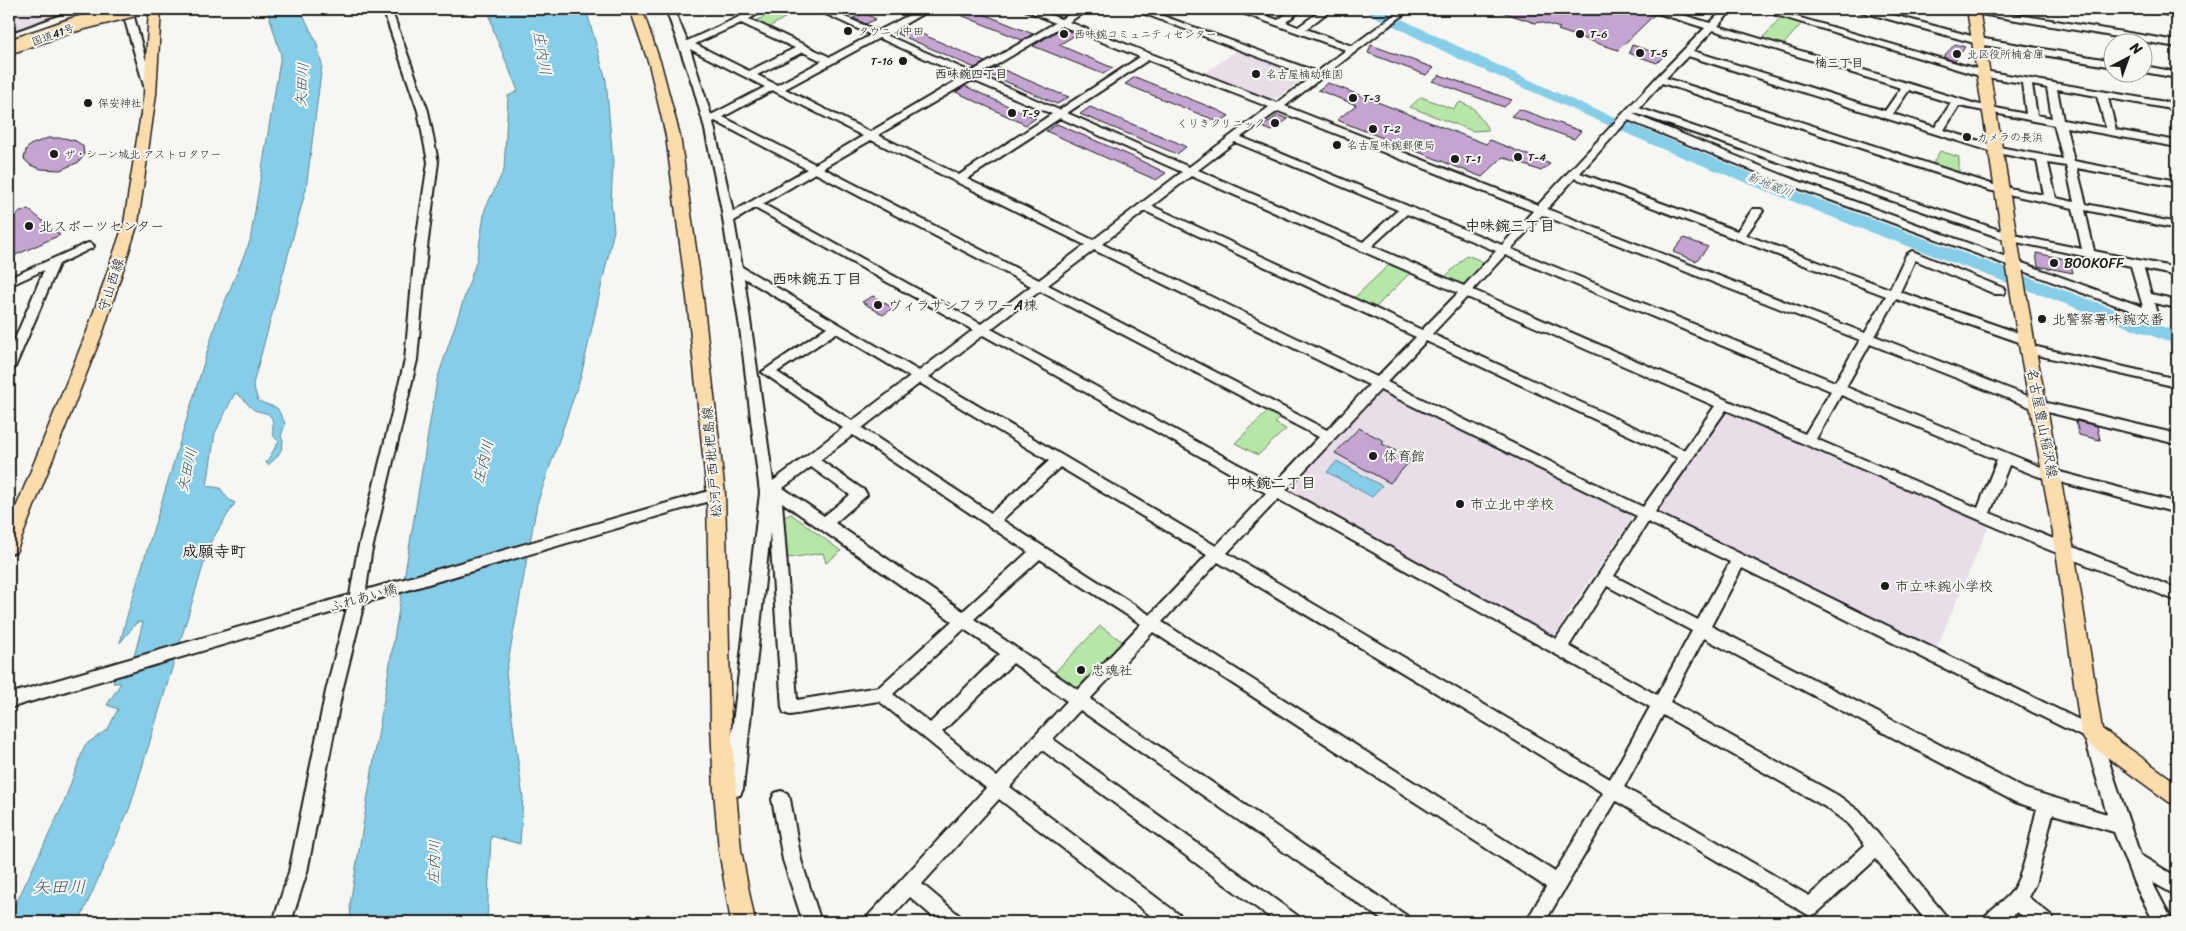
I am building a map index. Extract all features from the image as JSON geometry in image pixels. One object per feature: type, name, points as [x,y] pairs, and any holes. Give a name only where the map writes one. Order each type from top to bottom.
[{"type":"highway","name":"国道41号","points":[[9,45],[105,9]]},
{"type":"highway","name":"国道41号","points":[[9,51],[129,11]]},
{"type":"highway","points":[[9,45],[73,25],[129,11]]},
{"type":"main road","name":"守山西線","points":[[9,547],[96,329],[131,223],[150,94],[155,9]]},
{"type":"main road","name":"松河戸西枇杷島線","points":[[636,9],[655,64],[672,136],[695,298],[716,494],[720,724],[725,791],[730,850],[743,922]]},
{"type":"main road","name":"名古屋豊山稲沢線","points":[[1972,9],[2020,292],[2027,345],[2040,406],[2065,550],[2092,734]]},
{"type":"main road","points":[[2092,734],[2177,795]]},
{"type":"street","points":[[282,922],[298,872],[334,691],[364,598],[364,554],[410,360],[415,327],[421,248],[433,162],[423,111],[387,9]]},
{"type":"street","points":[[670,9],[686,45],[712,119],[738,269],[770,491],[790,708],[872,694],[882,694],[998,788],[1174,922]]},
{"type":"street","points":[[686,45],[763,9]]},
{"type":"street","points":[[819,9],[1808,441],[2065,550],[2177,595]]},
{"type":"street","points":[[712,119],[830,61],[925,9]]},
{"type":"street","points":[[1028,9],[1539,212],[2040,406],[2177,439]]},
{"type":"street","points":[[729,219],[1085,9]]},
{"type":"street","points":[[1136,9],[1318,76]]},
{"type":"street","points":[[1279,22],[1299,9]]},
{"type":"street","points":[[1299,30],[1328,9]]},
{"type":"street","points":[[1654,9],[1990,111],[2177,144]]},
{"type":"street","points":[[875,922],[910,886],[1041,740],[1466,291],[1660,79],[1729,9]]},
{"type":"street","points":[[1760,9],[1983,74],[2051,85],[2176,110]]},
{"type":"street","points":[[1862,9],[1964,38],[2104,62]]},
{"type":"street","points":[[1972,9],[2177,44]]},
{"type":"street","points":[[2149,9],[2177,13]]},
{"type":"street","points":[[9,37],[79,10]]},
{"type":"street","points":[[1247,10],[1354,50]]},
{"type":"street","points":[[129,11],[140,66],[150,94]]},
{"type":"street","points":[[725,791],[734,789],[770,491],[1190,171],[1404,11]]},
{"type":"street","points":[[741,20],[830,61]]},
{"type":"street","points":[[686,45],[2064,718],[2092,734],[2119,826],[2132,860],[2164,922]]},
{"type":"street","points":[[749,75],[803,48]]},
{"type":"street","points":[[1686,52],[1996,150],[2177,184]]},
{"type":"street","points":[[960,179],[1148,56]]},
{"type":"street","points":[[2154,71],[2177,75]]},
{"type":"street","points":[[1660,79],[2003,191],[2177,226]]},
{"type":"street","points":[[2026,81],[2032,118]]},
{"type":"street","points":[[2051,85],[2090,254]]},
{"type":"street","points":[[1887,116],[1907,86]]},
{"type":"street","points":[[2102,95],[2112,133]]},
{"type":"street","points":[[1937,132],[1957,101]]},
{"type":"street","points":[[1631,112],[2011,238],[2177,272]]},
{"type":"street","points":[[1631,112],[1783,179],[2015,266],[2151,314],[2136,263]]},
{"type":"street","points":[[712,119],[815,169],[1328,436]]},
{"type":"street","points":[[1234,138],[2005,458],[2052,476],[2177,508]]},
{"type":"street","points":[[2042,158],[2051,201]]},
{"type":"street","points":[[1574,174],[2027,345],[2177,383]]},
{"type":"street","points":[[755,204],[1559,648],[1833,802],[1853,817],[1938,922]]},
{"type":"street","points":[[1144,206],[1687,456]]},
{"type":"street","points":[[1365,246],[1406,209]]},
{"type":"street","points":[[1739,236],[1758,211]]},
{"type":"street","points":[[9,282],[88,246]]},
{"type":"street","points":[[1808,441],[1893,294],[1912,255],[1999,291]]},
{"type":"street","points":[[10,360],[54,261]]},
{"type":"street","points":[[738,269],[1810,907],[1876,847]]},
{"type":"street","points":[[2146,297],[2177,304]]},
{"type":"street","points":[[836,327],[768,372],[992,521],[1557,884]]},
{"type":"street","points":[[1559,648],[1606,579],[1646,514],[1723,404]]},
{"type":"street","points":[[1982,515],[2005,458]]},
{"type":"street","points":[[812,460],[860,495],[824,524]]},
{"type":"street","points":[[992,521],[1058,460]]},
{"type":"street","points":[[770,491],[824,524],[1400,922]]},
{"type":"street","name":"ふれあい橋","points":[[9,702],[716,494]]},
{"type":"street","points":[[882,694],[1039,550]]},
{"type":"street","points":[[1536,922],[1613,791],[1659,704],[1740,560]]},
{"type":"street","points":[[1606,579],[2021,796],[2119,826]]},
{"type":"street","points":[[931,732],[1012,653]]},
{"type":"street","points":[[1041,740],[1291,922]]},
{"type":"street","points":[[782,799],[792,860],[812,922]]},
{"type":"street","points":[[1992,922],[2017,900],[2026,884],[2048,804]]},
{"type":"street","points":[[2132,860],[2177,887]]},
{"type":"street","points":[[910,886],[953,922]]},
{"type":"street","points":[[2017,900],[2045,922]]},
{"type":"shaded area","points":[[9,9],[63,9],[70,14],[9,36]]},
{"type":"shaded area","name":"名古屋楠幼稚園","points":[[1239,49],[1308,75],[1277,98],[1269,98],[1205,73]]},
{"type":"shaded area","name":"市立北中学校","points":[[1379,391],[1634,515],[1569,612],[1555,637],[1551,637],[1288,493],[1286,489]]},
{"type":"shaded area","name":"市立味鋺小学校","points":[[1728,408],[1990,523],[1936,649],[1658,515],[1656,511],[1723,409]]},
{"type":"green space","points":[[774,12],[786,17],[766,29],[752,23]]},
{"type":"green space","points":[[1781,17],[1802,23],[1782,46],[1761,40]]},
{"type":"green space","points":[[1421,97],[1453,109],[1460,102],[1473,108],[1489,130],[1473,131],[1410,107]]},
{"type":"green space","points":[[1940,151],[1959,157],[1959,176],[1931,167]]},
{"type":"green space","points":[[1467,255],[1486,263],[1464,287],[1444,278]]},
{"type":"green space","points":[[1392,262],[1412,271],[1375,308],[1354,298]]},
{"type":"green space","points":[[1270,409],[1282,415],[1275,423],[1286,429],[1258,455],[1235,443]]},
{"type":"green space","points":[[791,514],[841,551],[826,563],[823,553],[788,558],[784,517]]},
{"type":"green space","points":[[1100,626],[1126,644],[1082,691],[1075,691],[1052,675]]},
{"type":"water","name":"矢田川","points":[[267,9],[300,9],[316,41],[322,65],[306,189],[253,384],[258,401],[277,408],[285,423],[281,437],[283,440],[282,448],[277,457],[268,465],[266,463],[279,441],[273,433],[271,417],[253,409],[235,393],[215,433],[207,486],[220,488],[228,499],[235,503],[210,543],[130,807],[79,922],[9,922],[9,918],[62,807],[85,745],[108,729],[118,709],[107,705],[121,683],[113,683],[116,676],[126,673],[134,657],[143,622],[136,623],[120,643],[127,616],[216,323],[250,241],[281,55]]},
{"type":"water","name":"庄内川","points":[[488,9],[586,9],[606,80],[613,162],[611,203],[614,230],[581,376],[537,504],[506,673],[523,798],[520,844],[491,836],[487,922],[351,922],[350,904],[437,380],[477,259],[485,209],[504,170],[508,96],[518,91],[494,32]]},
{"type":"water","points":[[1337,461],[1382,486],[1372,497],[1327,472]]},
{"type":"building","points":[[946,9],[971,9],[1033,34],[1022,40]]},
{"type":"building","points":[[1496,9],[1634,9],[1654,15],[1618,50],[1558,30],[1560,28],[1540,22],[1535,23]]},
{"type":"building","points":[[864,13],[876,19],[866,24],[853,18]]},
{"type":"building","points":[[906,27],[985,62],[975,68],[896,33]]},
{"type":"building","points":[[1062,28],[1077,34],[1059,45],[1113,68],[1103,74],[1033,46]]},
{"type":"building","points":[[1955,44],[1965,47],[1955,61],[1943,57]]},
{"type":"building","points":[[1371,45],[1434,68],[1426,75],[1368,53]]},
{"type":"building","name":"T-5","points":[[1632,45],[1664,56],[1657,63],[1629,53]]},
{"type":"building","points":[[997,67],[1069,97],[1057,104],[986,73]]},
{"type":"building","points":[[1440,75],[1512,100],[1504,107],[1432,81]]},
{"type":"building","points":[[1135,77],[1229,116],[1219,122],[1125,84]]},
{"type":"building","points":[[1328,83],[1486,144],[1490,140],[1550,164],[1541,171],[1503,157],[1482,177],[1337,120],[1356,105],[1318,90]]},
{"type":"building","points":[[965,86],[1036,118],[1026,125],[956,92]]},
{"type":"building","points":[[1090,107],[1186,147],[1177,154],[1080,114]]},
{"type":"building","points":[[1519,109],[1581,131],[1574,139],[1511,116]]},
{"type":"building","name":"くりきクリニック","points":[[1278,115],[1288,119],[1272,131],[1262,127]]},
{"type":"building","points":[[1057,124],[1166,173],[1156,180],[1046,131]]},
{"type":"building","name":"ザ・シーン城北 アストロタワー","points":[[48,138],[64,138],[76,141],[83,146],[84,155],[79,162],[60,170],[41,169],[30,165],[24,159],[26,150],[30,145]]},
{"type":"building","name":"北スポーツセンター","points":[[28,209],[60,235],[9,258],[9,217]]},
{"type":"building","points":[[1684,238],[1708,247],[1696,261],[1673,252]]},
{"type":"building","name":"BOOKOFF","points":[[2036,253],[2070,260],[2073,273],[2038,266]]},
{"type":"building","name":"ヴィラサンフラワーA棟","points":[[873,296],[893,308],[883,315],[862,302]]},
{"type":"building","points":[[2076,421],[2097,426],[2100,440],[2079,435]]},
{"type":"building","name":"体育館","points":[[1359,428],[1384,441],[1382,444],[1412,459],[1390,483],[1335,453]]},
{"type":"waterway","name":"新地蔵川","points":[[1371,9],[1469,58],[1668,146],[1870,226],[2177,339]]},
{"type":"place","name":"タウニィ中田","points":[[848,31]]},
{"type":"place","name":"西味鋺コミュニティセンター","points":[[1064,34]]},
{"type":"place","name":"T-6","points":[[1580,34]]},
{"type":"place","name":"T-5","points":[[1640,53]]},
{"type":"place","name":"北区役所楠倉庫","points":[[1957,54]]},
{"type":"place","name":"T-16","points":[[903,61]]},
{"type":"place","name":"名古屋楠幼稚園","points":[[1256,74]]},
{"type":"place","name":"T-3","points":[[1353,98]]},
{"type":"place","name":"保安神社","points":[[88,103]]},
{"type":"place","name":"T-9","points":[[1012,113]]},
{"type":"place","name":"くりきクリニック","points":[[1275,123]]},
{"type":"place","name":"T-2","points":[[1373,129]]},
{"type":"place","name":"カメラの長浜","points":[[1967,137]]},
{"type":"place","name":"名古屋味鋺郵便局","points":[[1337,145]]},
{"type":"place","name":"ザ・シーン城北 アストロタワー","points":[[54,154]]},
{"type":"place","name":"T-4","points":[[1518,157]]},
{"type":"place","name":"T-1","points":[[1455,159]]},
{"type":"place","name":"北スポーツセンター","points":[[29,226]]},
{"type":"place","name":"BOOKOFF","points":[[2054,263]]},
{"type":"place","name":"ヴィラサンフラワーA棟","points":[[878,305]]},
{"type":"place","name":"北警察署味鋺交番","points":[[2042,319]]},
{"type":"place","name":"体育館","points":[[1373,456]]},
{"type":"place","name":"市立北中学校","points":[[1460,504]]},
{"type":"place","name":"市立味鋺小学校","points":[[1885,586]]},
{"type":"place","name":"忠魂社","points":[[1081,670]]},
{"type":"district","name":"楠三丁目","points":[[1839,63]]},
{"type":"district","name":"西味鋺四丁目","points":[[971,74]]},
{"type":"district","name":"中味鋺三丁目","points":[[1510,226]]},
{"type":"district","name":"西味鋺五丁目","points":[[817,279]]},
{"type":"district","name":"中味鋺二丁目","points":[[1271,483]]},
{"type":"district","name":"成願寺町","points":[[214,551]]}]
